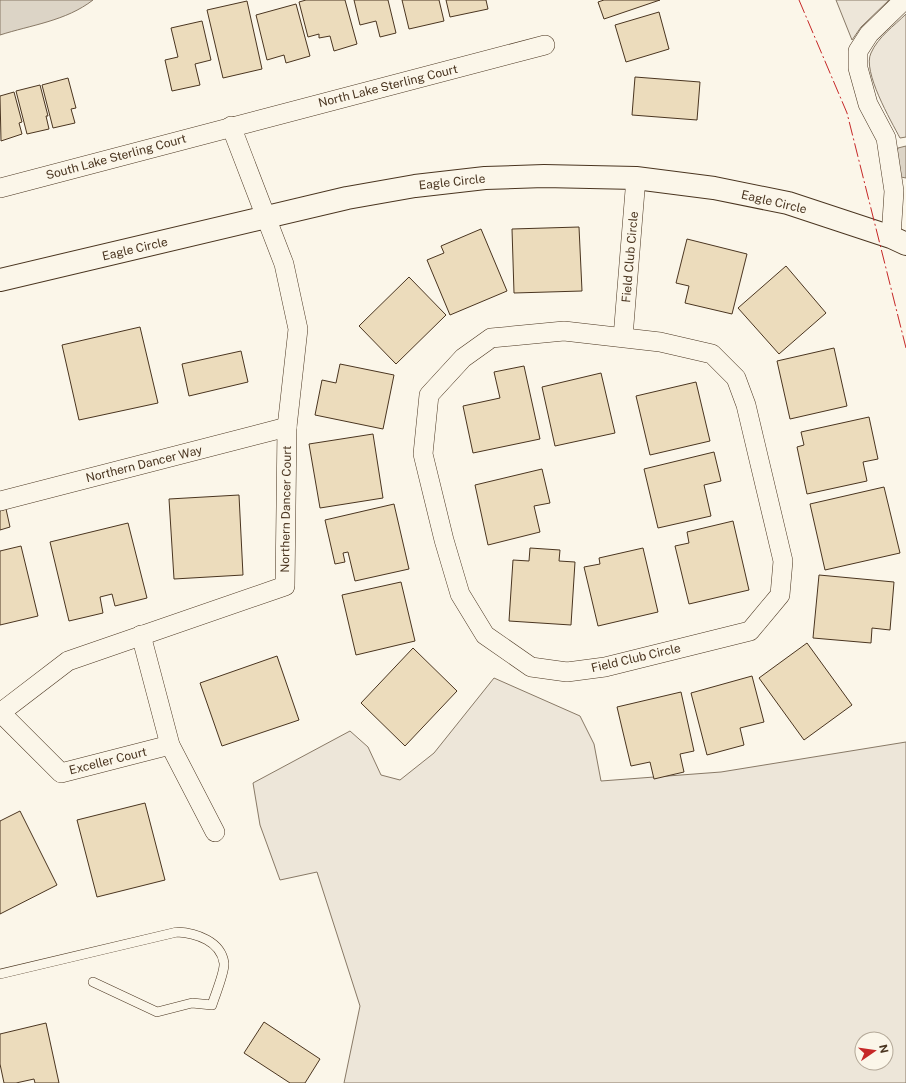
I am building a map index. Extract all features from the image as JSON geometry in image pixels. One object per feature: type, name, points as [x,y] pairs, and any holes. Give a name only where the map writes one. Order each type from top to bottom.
[{"type":"street","points":[[899,240],[894,191],[886,138],[868,104],[858,68],[858,51],[869,34],[904,0]]},
{"type":"street","name":"North Lake Sterling Court","points":[[231,126],[545,45]]},
{"type":"street","name":"South Lake Sterling Court","points":[[0,188],[231,126]]},
{"type":"street","name":"Northern Dancer Court","points":[[0,712],[68,661],[285,586],[287,427],[298,329],[284,264],[231,126]]},
{"type":"street","name":"Eagle Circle","points":[[0,280],[347,198],[415,186],[485,178],[544,176],[636,178],[714,188],[788,203],[899,240]]},
{"type":"street","name":"Field Club Circle","points":[[623,337],[636,178]]},
{"type":"street","name":"Field Club Circle","points":[[564,332],[623,337],[660,342],[712,354],[736,378],[746,405],[782,561],[780,595],[750,631],[605,667],[567,672],[531,667],[485,635],[460,594],[444,540],[423,454],[429,395],[463,358],[491,338],[564,332]]},
{"type":"street","name":"Northern Dancer Way","points":[[0,500],[287,427]]},
{"type":"street","points":[[141,636],[170,745],[215,832]]},
{"type":"street","name":"Exceller Court","points":[[0,712],[61,773],[170,745]]},
{"type":"lane","points":[[0,974],[177,932],[190,933],[211,942],[220,950],[224,964],[212,1005],[192,1003],[157,1012],[93,982]]},
{"type":"shaded area","points":[[0,0],[93,0],[83,7],[60,18],[0,35]]},
{"type":"shaded area","points":[[836,0],[889,0],[861,27],[852,40]]},
{"type":"shaded area","points":[[906,14],[906,137],[900,138],[879,96],[870,71],[869,61],[874,47]]},
{"type":"shaded area","points":[[906,146],[906,178],[891,175],[898,148]]},
{"type":"shaded area","points":[[494,678],[580,716],[594,744],[601,781],[721,772],[906,742],[906,1083],[344,1083],[360,1006],[317,872],[280,880],[260,825],[253,783],[350,731],[368,747],[381,775],[400,780],[434,753]]},
{"type":"building","points":[[306,0],[345,0],[357,44],[334,51],[330,36],[319,38],[319,34],[308,37],[299,2]]},
{"type":"building","points":[[354,0],[388,0],[396,33],[380,37],[376,21],[360,25]]},
{"type":"building","points":[[402,0],[439,0],[444,21],[409,29]]},
{"type":"building","points":[[446,0],[486,0],[488,9],[450,17]]},
{"type":"building","points":[[604,0],[660,0],[604,19],[598,2]]},
{"type":"building","points":[[247,1],[262,69],[223,78],[207,10]]},
{"type":"building","points":[[296,4],[310,56],[286,63],[284,55],[267,60],[256,15]]},
{"type":"building","points":[[659,12],[669,49],[626,62],[615,25]]},
{"type":"building","points":[[202,21],[211,60],[195,64],[200,85],[172,91],[165,60],[178,57],[171,28]]},
{"type":"building","points":[[635,77],[700,82],[697,120],[632,115]]},
{"type":"building","points":[[68,78],[76,108],[71,109],[75,123],[53,128],[42,85]]},
{"type":"building","points":[[40,85],[48,116],[46,116],[49,129],[27,134],[16,91]]},
{"type":"building","points":[[14,92],[22,122],[19,123],[22,134],[1,141],[0,96]]},
{"type":"building","points":[[579,227],[582,291],[514,293],[512,229]]},
{"type":"building","points":[[481,229],[507,291],[450,315],[427,260],[444,253],[441,246]]},
{"type":"building","points":[[687,239],[747,254],[732,314],[685,303],[689,286],[676,283]]},
{"type":"building","points":[[786,266],[826,313],[779,354],[738,308]]},
{"type":"building","points":[[409,277],[446,315],[396,364],[359,326]]},
{"type":"building","points":[[140,327],[158,403],[79,420],[62,345]]},
{"type":"building","points":[[834,348],[847,406],[790,419],[777,361]]},
{"type":"building","points":[[241,351],[248,382],[189,396],[182,364]]},
{"type":"building","points":[[340,364],[394,375],[383,429],[315,415],[322,380],[336,383]]},
{"type":"building","points":[[524,366],[540,439],[473,453],[463,406],[500,398],[494,372]]},
{"type":"building","points":[[601,373],[615,433],[555,446],[542,387]]},
{"type":"building","points":[[696,382],[710,441],[650,455],[636,396]]},
{"type":"building","points":[[869,417],[878,459],[863,462],[867,481],[807,494],[797,447],[804,445],[801,432]]},
{"type":"building","points":[[373,434],[383,498],[320,508],[309,444]]},
{"type":"building","points":[[714,452],[721,481],[704,485],[711,516],[658,528],[644,469]]},
{"type":"building","points":[[542,469],[550,503],[534,506],[540,532],[488,545],[475,485]]},
{"type":"building","points":[[884,487],[900,553],[825,570],[810,504]]},
{"type":"building","points":[[239,495],[243,575],[174,579],[169,499]]},
{"type":"building","points":[[394,504],[409,569],[355,581],[348,552],[343,553],[345,562],[335,564],[325,520]]},
{"type":"building","points":[[6,509],[10,527],[0,530],[0,511]]},
{"type":"building","points":[[733,521],[749,590],[689,604],[675,546],[689,543],[687,532]]},
{"type":"building","points":[[128,523],[147,598],[115,606],[112,594],[100,597],[103,613],[69,621],[50,542]]},
{"type":"building","points":[[21,546],[38,616],[0,625],[0,551]]},
{"type":"building","points":[[530,548],[560,550],[559,561],[575,562],[571,625],[509,621],[513,560],[529,561]]},
{"type":"building","points":[[643,548],[658,612],[598,626],[584,567],[600,564],[599,558]]},
{"type":"building","points":[[819,575],[894,582],[890,630],[872,628],[871,643],[813,638]]},
{"type":"building","points":[[401,582],[415,641],[356,655],[342,595]]},
{"type":"building","points":[[807,643],[852,705],[804,740],[759,678]]},
{"type":"building","points":[[413,648],[457,691],[405,746],[361,703]]},
{"type":"building","points":[[277,656],[299,720],[222,746],[200,683]]},
{"type":"building","points":[[752,676],[764,722],[740,728],[744,745],[707,755],[691,693]]},
{"type":"building","points":[[681,692],[694,751],[680,754],[684,772],[654,779],[650,762],[631,766],[617,707]]},
{"type":"building","points":[[145,803],[165,880],[97,897],[77,820]]},
{"type":"building","points":[[20,811],[57,885],[0,914],[0,821]]},
{"type":"building","points":[[264,1022],[320,1059],[305,1083],[290,1083],[244,1053]]},
{"type":"building","points":[[46,1023],[59,1083],[35,1083],[34,1079],[16,1083],[4,1083],[0,1064],[0,1034]]},
{"type":"power","points":[[799,0],[847,113],[906,348]]}]
